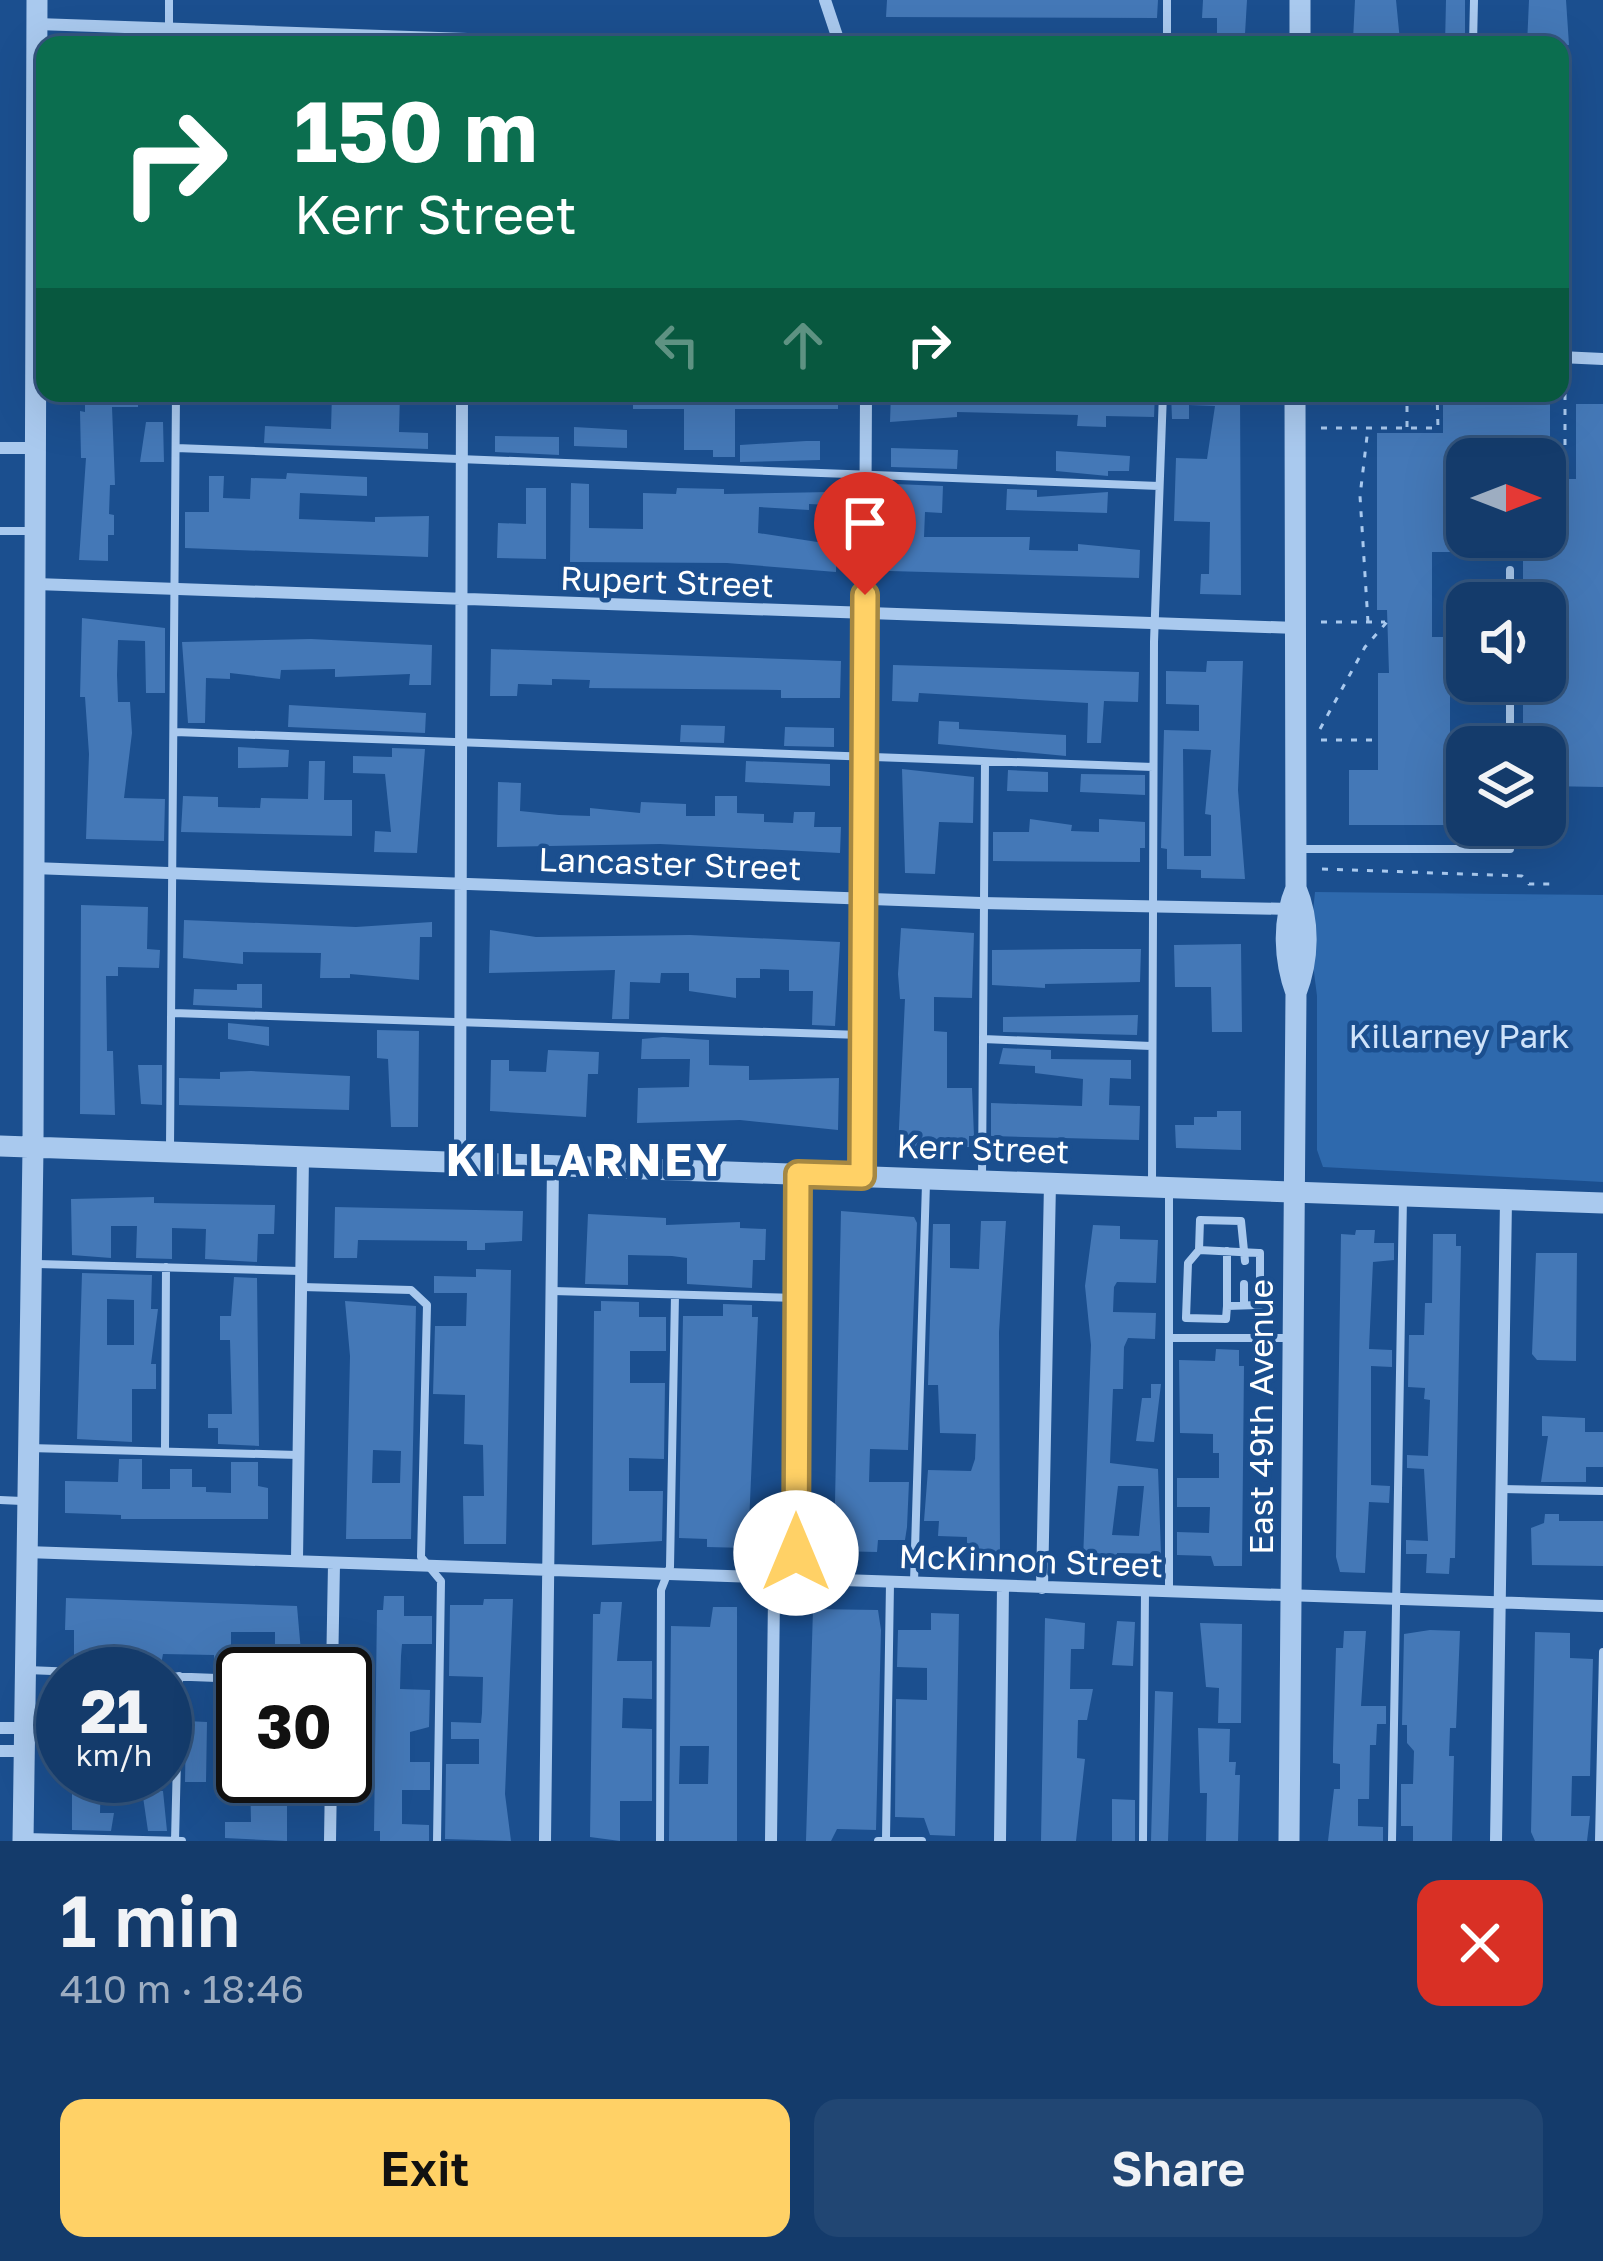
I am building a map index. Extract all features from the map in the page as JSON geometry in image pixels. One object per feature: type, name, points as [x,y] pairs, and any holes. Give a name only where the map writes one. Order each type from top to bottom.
[{"type":"street","points":[[37,0],[37,36]]},
{"type":"street","points":[[825,0],[837,36]]},
{"type":"street","points":[[1300,0],[1300,36]]},
{"type":"street","points":[[37,24],[392,36]]},
{"type":"street","points":[[1569,357],[1603,359]]},
{"type":"street","points":[[23,1839],[38,402]]},
{"type":"street","points":[[460,1162],[462,402]]},
{"type":"street","points":[[862,1176],[866,402]]},
{"type":"street","name":"East 49th Avenue","points":[[1289,1841],[1296,993],[1287,968],[1296,902],[1295,402]]},
{"type":"street","points":[[0,448],[36,448]]},
{"type":"street","name":"Rupert Street","points":[[36,584],[1296,628]]},
{"type":"street","name":"Lancaster Street","points":[[33,868],[981,904],[1296,902]]},
{"type":"street","name":"Kerr Street","points":[[0,1146],[1603,1203]]},
{"type":"street","points":[[297,1559],[303,1157]]},
{"type":"street","points":[[545,1841],[553,1166]]},
{"type":"street","points":[[771,1841],[774,1596],[796,1558],[798,1174]]},
{"type":"street","points":[[1042,1588],[1050,1183]]},
{"type":"street","points":[[1496,1841],[1506,1200]]},
{"type":"street","name":"McKinnon Street","points":[[26,1552],[1603,1606]]},
{"type":"street","points":[[332,1647],[334,1564]]},
{"type":"street","points":[[1000,1841],[1003,1586]]},
{"type":"street","points":[[0,1728],[24,1740]]},
{"type":"street","points":[[0,1751],[24,1740]]},
{"type":"street","points":[[330,1841],[331,1803]]},
{"type":"lane","points":[[169,0],[169,36]]},
{"type":"lane","points":[[1167,0],[1167,36]]},
{"type":"lane","points":[[1473,36],[1474,0]]},
{"type":"lane","points":[[170,1152],[176,402]]},
{"type":"lane","points":[[1163,402],[1154,626],[1151,1046],[1170,1337],[1169,1592]]},
{"type":"lane","points":[[176,448],[1159,486]]},
{"type":"lane","points":[[0,531],[36,531]]},
{"type":"lane","points":[[1510,570],[1510,582]]},
{"type":"lane","points":[[175,732],[1153,767]]},
{"type":"lane","points":[[982,1181],[985,762]]},
{"type":"lane","points":[[1296,849],[1510,846]]},
{"type":"lane","points":[[173,1013],[863,1035]]},
{"type":"lane","points":[[983,1039],[1151,1046]]},
{"type":"lane","points":[[914,1583],[926,1180]]},
{"type":"lane","points":[[1392,1841],[1403,1196]]},
{"type":"lane","points":[[1227,1251],[1226,1319],[1186,1318],[1188,1263],[1199,1250],[1200,1220],[1241,1221],[1244,1257]]},
{"type":"lane","points":[[1199,1250],[1244,1257],[1259,1253],[1259,1305],[1227,1306]]},
{"type":"lane","points":[[30,1264],[300,1271]]},
{"type":"lane","points":[[165,1450],[166,1267]]},
{"type":"lane","points":[[1244,1284],[1244,1305]]},
{"type":"lane","points":[[300,1287],[411,1290],[427,1305],[421,1557],[441,1581],[437,1841]]},
{"type":"lane","points":[[551,1292],[796,1298]]},
{"type":"lane","points":[[660,1841],[675,1295]]},
{"type":"lane","points":[[1170,1337],[1292,1338]]},
{"type":"lane","points":[[28,1448],[298,1455]]},
{"type":"lane","points":[[1501,1489],[1603,1491]]},
{"type":"lane","points":[[0,1500],[27,1501]]},
{"type":"lane","points":[[890,1583],[882,1840],[922,1841]]},
{"type":"lane","points":[[1143,1841],[1145,1591]]},
{"type":"lane","points":[[1599,1841],[1603,1652]]},
{"type":"lane","points":[[25,1670],[36,1670]]},
{"type":"lane","points":[[23,1839],[178,1841],[178,1803]]},
{"type":"path","points":[[1407,402],[1407,428]]},
{"type":"path","points":[[1430,402],[1437,406]]},
{"type":"path","points":[[1321,428],[1438,428],[1437,402]]},
{"type":"path","points":[[1565,402],[1565,438]]},
{"type":"path","points":[[1368,428],[1360,496],[1368,622]]},
{"type":"path","points":[[1320,729],[1365,646],[1387,622],[1321,622]]},
{"type":"path","points":[[1321,740],[1378,740]]},
{"type":"path","points":[[1322,869],[1522,877],[1529,884],[1552,884]]},
{"type":"green space","name":"Killarney Park","points":[[1315,892],[1603,895],[1603,1182],[1323,1167],[1317,1150],[1317,996],[1310,941]]},
{"type":"building","points":[[887,0],[1158,0],[1157,18],[886,17]]},
{"type":"building","points":[[1203,0],[1247,0],[1245,34],[1217,33],[1217,18],[1202,18]]},
{"type":"building","points":[[1355,0],[1396,0],[1400,36],[1353,36]]},
{"type":"building","points":[[1446,0],[1465,0],[1465,36],[1445,36]]},
{"type":"building","points":[[1529,0],[1566,0],[1568,36],[1527,36]]},
{"type":"building","points":[[85,402],[138,402],[138,407],[112,407],[115,485],[110,485],[109,514],[114,515],[114,535],[108,535],[108,561],[79,560],[86,458],[81,458],[80,411],[85,412]]},
{"type":"building","points":[[332,402],[400,402],[399,432],[428,433],[428,449],[264,443],[265,426],[331,429]]},
{"type":"building","points":[[633,402],[838,402],[838,409],[735,409],[735,457],[713,457],[713,450],[684,450],[684,409],[633,409]]},
{"type":"building","points":[[891,402],[1155,402],[1154,417],[1106,416],[1106,427],[1077,426],[1078,415],[957,412],[957,417],[890,422]]},
{"type":"building","points":[[1171,402],[1240,402],[1241,595],[1200,594],[1201,574],[1209,574],[1210,522],[1174,521],[1176,458],[1207,459],[1215,406],[1189,405],[1189,419],[1172,419]]},
{"type":"building","points":[[1443,403],[1550,403],[1550,438],[1446,438],[1446,552],[1432,552],[1432,637],[1446,637],[1450,726],[1446,726],[1446,825],[1349,825],[1349,770],[1378,770],[1378,673],[1389,673],[1387,610],[1377,610],[1377,433],[1443,433]]},
{"type":"building","points":[[1576,404],[1603,404],[1603,787],[1566,786],[1566,726],[1523,726],[1523,702],[1566,702],[1566,582],[1523,582],[1523,558],[1566,558],[1566,479],[1576,479]]},
{"type":"building","points":[[146,422],[163,422],[164,462],[140,462]]},
{"type":"building","points":[[574,427],[627,430],[627,448],[574,446]]},
{"type":"building","points":[[495,436],[559,437],[559,455],[495,452]]},
{"type":"building","points":[[820,441],[820,460],[740,462],[740,445]]},
{"type":"building","points":[[891,448],[958,450],[957,469],[891,467]]},
{"type":"building","points":[[1056,451],[1130,456],[1129,471],[1108,471],[1108,476],[1056,471]]},
{"type":"building","points":[[287,473],[367,477],[367,496],[300,493],[299,519],[375,522],[375,517],[429,516],[428,557],[185,548],[185,512],[209,512],[209,476],[224,476],[223,498],[250,499],[251,478],[286,479]]},
{"type":"building","points":[[571,483],[589,484],[589,528],[643,529],[643,493],[676,494],[677,488],[724,489],[724,494],[831,492],[831,505],[809,504],[809,510],[759,507],[758,533],[837,545],[836,572],[727,563],[570,562]]},
{"type":"building","points":[[895,484],[943,486],[942,513],[925,512],[924,537],[1030,537],[1029,550],[1078,551],[1078,544],[1140,550],[1139,578],[889,571]]},
{"type":"building","points":[[526,488],[546,488],[546,559],[497,558],[498,523],[526,524]]},
{"type":"building","points":[[1007,489],[1037,490],[1037,497],[1108,492],[1107,513],[1006,510]]},
{"type":"building","points":[[82,618],[165,628],[165,693],[146,693],[145,641],[118,640],[117,675],[118,702],[130,702],[132,733],[124,798],[165,799],[164,841],[86,839],[89,754],[85,697],[80,697]]},
{"type":"building","points":[[311,639],[432,645],[431,685],[409,685],[410,674],[335,677],[335,669],[281,670],[280,679],[230,673],[230,679],[206,678],[205,723],[188,723],[182,642]]},
{"type":"building","points":[[491,649],[841,661],[840,698],[781,698],[781,690],[589,688],[590,680],[552,679],[552,685],[518,684],[517,696],[490,696]]},
{"type":"building","points":[[1207,661],[1243,661],[1238,790],[1245,879],[1201,878],[1201,870],[1167,869],[1167,849],[1161,848],[1164,730],[1199,731],[1199,705],[1166,704],[1166,671],[1206,672]],"holes":[[[1183,749],[1211,750],[1205,814],[1211,815],[1211,856],[1184,856]]]},
{"type":"building","points":[[893,665],[1139,672],[1138,702],[1104,701],[1101,743],[1087,743],[1088,703],[919,693],[918,702],[892,701]]},
{"type":"building","points":[[289,705],[426,713],[425,733],[288,727]]},
{"type":"building","points":[[939,721],[959,722],[959,729],[1066,735],[1066,756],[938,744]]},
{"type":"building","points":[[681,725],[725,726],[724,743],[680,742]]},
{"type":"building","points":[[785,727],[834,728],[834,747],[784,746]]},
{"type":"building","points":[[238,747],[289,750],[288,767],[238,768]]},
{"type":"building","points":[[392,748],[425,749],[417,853],[374,852],[375,831],[391,832],[385,774],[353,773],[353,756],[392,757]]},
{"type":"building","points":[[309,761],[325,761],[324,800],[352,800],[352,836],[181,832],[183,796],[218,797],[218,807],[260,808],[261,798],[308,799]]},
{"type":"building","points":[[746,761],[830,764],[830,786],[745,782]]},
{"type":"building","points":[[902,769],[974,777],[973,823],[939,822],[935,874],[905,873]]},
{"type":"building","points":[[1008,770],[1048,772],[1048,792],[1007,791]]},
{"type":"building","points":[[1081,774],[1145,775],[1145,795],[1080,792]]},
{"type":"building","points":[[498,782],[521,783],[520,811],[559,815],[590,816],[590,808],[640,813],[641,802],[686,804],[686,816],[715,816],[715,796],[737,796],[737,813],[764,814],[764,822],[793,823],[794,812],[815,812],[814,827],[841,827],[840,853],[660,844],[497,847]]},
{"type":"building","points":[[1030,819],[1072,825],[1071,831],[1099,832],[1099,819],[1145,822],[1145,848],[1140,848],[1140,862],[993,861],[993,832],[1029,832]]},
{"type":"building","points":[[81,905],[148,907],[147,949],[160,950],[159,968],[118,967],[118,976],[106,976],[107,1051],[113,1051],[115,1115],[80,1114]]},
{"type":"building","points":[[184,920],[356,927],[432,922],[432,937],[420,937],[419,980],[350,974],[350,978],[320,978],[321,953],[243,952],[243,964],[183,958]]},
{"type":"building","points":[[901,928],[974,933],[972,998],[934,997],[934,1031],[947,1032],[947,1088],[972,1088],[974,1136],[969,1136],[969,1147],[898,1149],[905,999],[900,999],[898,974]]},
{"type":"building","points":[[490,930],[536,937],[690,935],[840,942],[835,1026],[812,1025],[813,991],[789,991],[789,970],[760,969],[760,978],[736,978],[736,998],[689,991],[689,973],[661,973],[660,983],[630,982],[629,1019],[612,1019],[615,970],[489,973]]},
{"type":"building","points":[[1241,944],[1242,1032],[1212,1032],[1211,987],[1175,987],[1174,945]]},
{"type":"building","points":[[1141,949],[1140,982],[1045,984],[1045,988],[992,985],[992,950]]},
{"type":"building","points":[[237,984],[262,984],[262,1008],[193,1005],[194,989],[237,990]]},
{"type":"building","points":[[1138,1015],[1137,1035],[1003,1032],[1003,1017]]},
{"type":"building","points":[[228,1023],[269,1027],[269,1046],[228,1039]]},
{"type":"building","points":[[377,1030],[419,1031],[418,1127],[391,1127],[388,1059],[377,1058]]},
{"type":"building","points":[[642,1039],[709,1040],[709,1065],[749,1066],[749,1080],[839,1078],[838,1130],[740,1120],[637,1123],[638,1088],[689,1087],[690,1059],[641,1059]]},
{"type":"building","points":[[1003,1048],[1051,1050],[1051,1059],[1131,1060],[1131,1079],[1110,1078],[1109,1105],[1140,1106],[1139,1140],[991,1136],[991,1103],[1082,1106],[1083,1079],[1035,1073],[1035,1066],[999,1064]]},
{"type":"building","points":[[548,1050],[599,1052],[598,1074],[588,1074],[586,1117],[490,1111],[491,1060],[509,1060],[509,1071],[546,1072]]},
{"type":"building","points":[[138,1065],[162,1065],[162,1105],[141,1104]]},
{"type":"building","points":[[220,1072],[350,1076],[349,1110],[179,1105],[179,1078],[220,1079]]},
{"type":"building","points":[[1217,1111],[1241,1111],[1241,1150],[1176,1148],[1175,1125],[1194,1125],[1194,1117],[1217,1117]]},
{"type":"building","points":[[154,1197],[154,1203],[275,1205],[274,1234],[258,1234],[257,1262],[205,1259],[206,1229],[172,1228],[172,1259],[136,1258],[137,1226],[111,1226],[111,1258],[72,1255],[71,1199]]},
{"type":"building","points":[[335,1207],[523,1211],[522,1241],[485,1243],[485,1250],[467,1250],[467,1241],[358,1240],[357,1258],[334,1258]]},
{"type":"building","points":[[841,1211],[914,1217],[917,1223],[908,1450],[870,1449],[869,1482],[909,1482],[907,1527],[905,1540],[878,1540],[877,1552],[834,1551]]},
{"type":"building","points":[[588,1214],[666,1218],[666,1225],[740,1222],[740,1228],[766,1229],[765,1260],[753,1260],[752,1288],[687,1284],[687,1258],[672,1256],[628,1255],[628,1285],[585,1284]]},
{"type":"building","points":[[981,1221],[1006,1221],[999,1332],[1000,1554],[967,1553],[967,1537],[938,1536],[939,1521],[924,1521],[928,1470],[971,1471],[976,1434],[940,1433],[938,1385],[928,1385],[933,1224],[950,1224],[950,1268],[979,1269]]},
{"type":"building","points":[[1093,1225],[1120,1226],[1120,1239],[1158,1240],[1156,1283],[1117,1282],[1114,1287],[1113,1312],[1156,1313],[1155,1339],[1128,1338],[1124,1347],[1123,1389],[1113,1389],[1110,1463],[1158,1469],[1161,1554],[1117,1553],[1117,1563],[1083,1561],[1091,1345],[1085,1286]],"holes":[[[1118,1486],[1144,1486],[1139,1536],[1112,1535]]]},
{"type":"building","points":[[1356,1230],[1375,1230],[1374,1243],[1394,1243],[1394,1260],[1373,1262],[1369,1349],[1392,1350],[1392,1367],[1371,1366],[1371,1485],[1390,1486],[1389,1503],[1369,1502],[1365,1573],[1340,1572],[1336,1557],[1341,1234],[1355,1235]]},
{"type":"building","points":[[1433,1234],[1456,1234],[1456,1246],[1461,1246],[1455,1558],[1450,1558],[1449,1574],[1426,1573],[1427,1554],[1406,1554],[1406,1540],[1428,1541],[1424,1469],[1407,1468],[1407,1455],[1428,1456],[1430,1400],[1424,1399],[1425,1388],[1408,1387],[1409,1335],[1424,1335],[1425,1303],[1432,1303]]},
{"type":"building","points":[[1536,1253],[1577,1253],[1576,1361],[1537,1360],[1532,1354]]},
{"type":"building","points":[[476,1269],[511,1270],[506,1544],[464,1544],[463,1496],[484,1496],[483,1445],[464,1444],[465,1395],[433,1394],[435,1326],[466,1326],[467,1293],[434,1293],[434,1276],[476,1277]]},
{"type":"building","points":[[82,1273],[152,1275],[151,1309],[158,1309],[151,1364],[156,1364],[156,1389],[132,1389],[132,1442],[77,1439]],"holes":[[[107,1299],[134,1300],[134,1345],[107,1345]]]},
{"type":"building","points":[[234,1277],[257,1278],[259,1446],[218,1444],[218,1428],[208,1428],[208,1414],[232,1414],[230,1340],[220,1340],[220,1316],[231,1316]]},
{"type":"building","points":[[345,1301],[416,1306],[411,1539],[346,1539],[350,1356]],"holes":[[[373,1450],[401,1451],[400,1483],[372,1483]]]},
{"type":"building","points":[[601,1301],[639,1302],[639,1317],[666,1317],[666,1351],[630,1351],[630,1383],[665,1383],[664,1459],[629,1458],[629,1491],[663,1491],[662,1541],[592,1545],[594,1311],[601,1311]]},
{"type":"building","points":[[723,1304],[752,1305],[752,1317],[758,1317],[748,1548],[707,1547],[707,1539],[679,1538],[683,1316],[723,1316]]},
{"type":"building","points":[[1216,1349],[1239,1350],[1239,1366],[1244,1366],[1242,1566],[1214,1566],[1211,1556],[1177,1555],[1177,1532],[1209,1533],[1210,1507],[1177,1507],[1177,1478],[1219,1478],[1213,1434],[1180,1433],[1179,1360],[1215,1361]]},
{"type":"building","points":[[1151,1384],[1161,1384],[1154,1442],[1136,1441],[1142,1398],[1151,1398]]},
{"type":"building","points":[[1542,1416],[1585,1418],[1585,1432],[1603,1432],[1603,1467],[1586,1467],[1586,1482],[1541,1482],[1548,1436],[1542,1436]]},
{"type":"building","points":[[119,1459],[142,1459],[142,1489],[170,1489],[170,1469],[192,1469],[192,1487],[231,1493],[231,1462],[258,1462],[258,1486],[268,1488],[268,1519],[121,1519],[121,1515],[65,1513],[65,1481],[118,1482]]},
{"type":"building","points":[[1545,1514],[1559,1514],[1559,1521],[1603,1521],[1603,1566],[1532,1565],[1531,1528],[1544,1523]]},
{"type":"building","points":[[384,1596],[404,1596],[404,1616],[432,1616],[432,1644],[402,1644],[400,1689],[430,1690],[429,1727],[410,1732],[410,1762],[430,1762],[430,1790],[402,1790],[402,1824],[429,1825],[429,1841],[380,1841],[380,1831],[374,1831],[377,1610],[383,1610]]},
{"type":"building","points":[[66,1598],[297,1606],[301,1647],[275,1647],[275,1632],[231,1632],[231,1647],[216,1647],[214,1663],[214,1655],[192,1655],[192,1647],[74,1647],[74,1630],[65,1630]]},
{"type":"building","points":[[484,1599],[513,1599],[505,1794],[511,1841],[445,1839],[446,1764],[479,1764],[479,1739],[451,1739],[451,1722],[481,1723],[483,1677],[449,1676],[450,1605],[483,1605]]},
{"type":"building","points":[[601,1602],[622,1602],[617,1661],[652,1661],[652,1699],[623,1698],[622,1728],[652,1729],[652,1801],[620,1801],[620,1841],[590,1837],[593,1614],[600,1614]]},
{"type":"building","points":[[713,1607],[737,1607],[737,1841],[669,1841],[671,1626],[710,1627]],"holes":[[[680,1746],[709,1746],[708,1784],[679,1784]]]},
{"type":"building","points":[[813,1609],[878,1610],[881,1630],[876,1830],[837,1829],[831,1841],[806,1841]]},
{"type":"building","points":[[931,1613],[959,1614],[955,1836],[930,1835],[924,1818],[895,1817],[896,1699],[927,1700],[927,1668],[897,1667],[898,1630],[931,1630]]},
{"type":"building","points":[[1045,1618],[1085,1623],[1084,1649],[1071,1649],[1070,1689],[1093,1689],[1087,1720],[1078,1720],[1077,1758],[1085,1759],[1076,1841],[1041,1841]]},
{"type":"building","points":[[1117,1621],[1135,1622],[1133,1666],[1112,1665]]},
{"type":"building","points":[[1200,1623],[1242,1624],[1241,1723],[1218,1723],[1219,1688],[1206,1687]]},
{"type":"building","points":[[1344,1631],[1366,1631],[1361,1706],[1386,1706],[1386,1724],[1377,1724],[1376,1745],[1370,1745],[1369,1799],[1358,1799],[1358,1826],[1383,1827],[1383,1841],[1328,1841],[1334,1789],[1340,1789],[1340,1764],[1333,1763],[1333,1750],[1336,1648],[1343,1648]]},
{"type":"building","points":[[1460,1631],[1456,1728],[1450,1728],[1452,1841],[1413,1841],[1413,1826],[1401,1826],[1401,1784],[1413,1784],[1414,1751],[1407,1743],[1407,1725],[1402,1725],[1404,1634]]},
{"type":"building","points":[[1535,1632],[1570,1633],[1570,1658],[1593,1659],[1590,1776],[1572,1776],[1571,1816],[1590,1816],[1587,1841],[1535,1841],[1531,1832]]},
{"type":"building","points":[[1155,1691],[1173,1692],[1168,1841],[1151,1841]]},
{"type":"building","points":[[192,1721],[207,1722],[206,1782],[192,1782]]},
{"type":"building","points":[[1198,1728],[1230,1729],[1229,1762],[1236,1762],[1235,1775],[1240,1775],[1238,1841],[1206,1841],[1207,1793],[1200,1793]]},
{"type":"building","points":[[1112,1799],[1135,1800],[1135,1841],[1112,1841]]},
{"type":"building","points":[[72,1803],[100,1803],[100,1813],[114,1813],[111,1831],[72,1830]]},
{"type":"building","points":[[144,1803],[164,1803],[167,1831],[148,1831]]},
{"type":"building","points":[[251,1803],[287,1803],[287,1841],[225,1838],[225,1822],[251,1822]]},
{"type":"district","name":"KILLARNEY","points":[[588,1159]]},
{"type":"route","points":[[796,1553],[798,1174],[862,1176],[865,595]]}]
